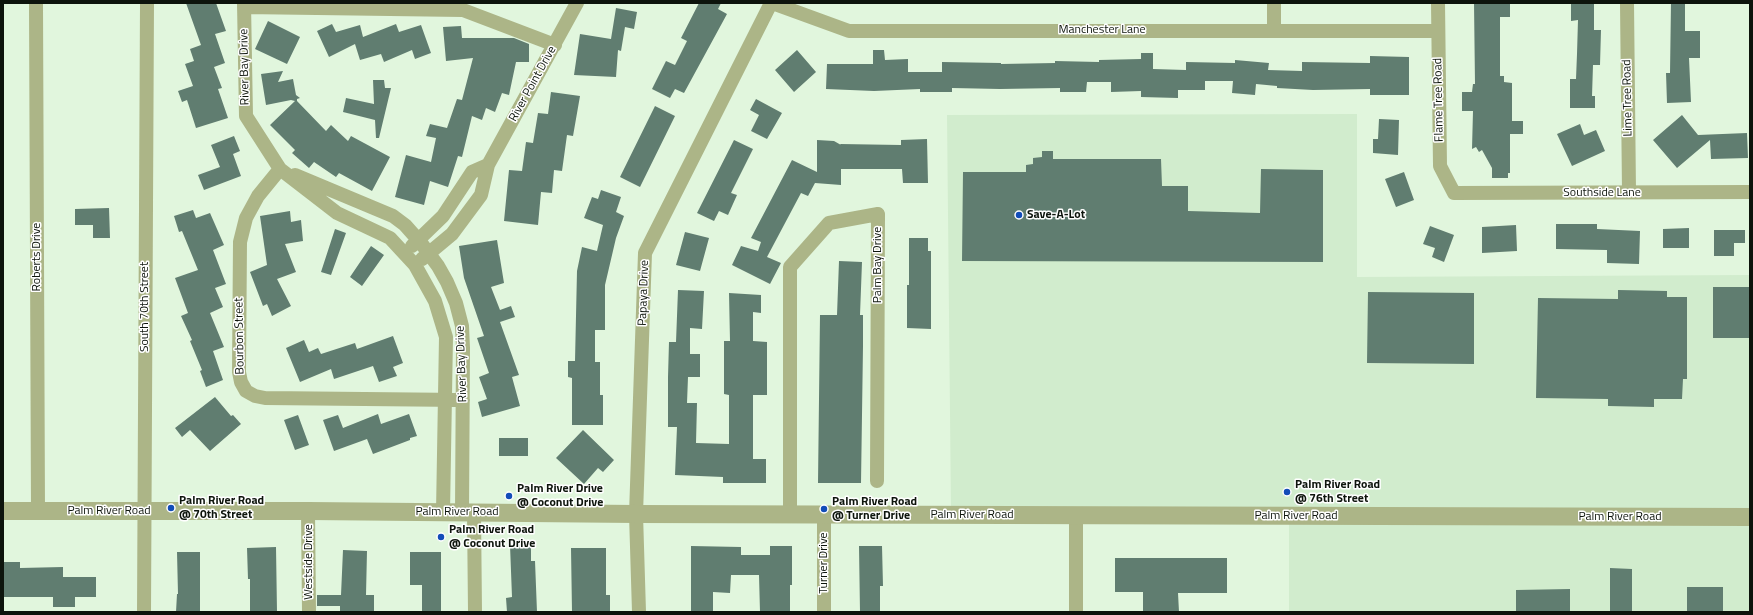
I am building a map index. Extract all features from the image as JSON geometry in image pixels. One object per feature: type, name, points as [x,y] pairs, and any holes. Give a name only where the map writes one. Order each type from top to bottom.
[{"type":"street","name":"Roberts Drive","points":[[36,3],[38,511]]},
{"type":"street","name":"South 70th Street","points":[[144,612],[147,3]]},
{"type":"street","name":"River Point Drive","points":[[415,265],[452,234],[481,195],[488,165],[577,3]]},
{"type":"street","name":"Manchester Lane","points":[[771,3],[849,30],[1437,31]]},
{"type":"street","name":"Papaya Drive","points":[[639,612],[636,514],[645,253],[771,3]]},
{"type":"street","points":[[1274,3],[1274,30]]},
{"type":"street","name":"Flame Tree Road","points":[[1438,3],[1437,31],[1440,166],[1454,193]]},
{"type":"street","name":"Lime Tree Road","points":[[1627,3],[1629,192]]},
{"type":"street","points":[[244,5],[463,10],[555,45]]},
{"type":"street","name":"River Bay Drive","points":[[244,5],[246,116],[280,169],[337,213],[390,238],[415,265],[435,301],[446,337],[442,512]]},
{"type":"street","points":[[404,254],[443,216],[472,172],[488,165]]},
{"type":"street","name":"River Bay Drive","points":[[280,169],[393,216],[405,225],[429,253],[447,282],[456,303],[462,326],[463,400],[468,512],[475,612]]},
{"type":"street","name":"Bourbon Street","points":[[280,169],[258,196],[246,218],[240,242],[239,372],[241,382],[246,391],[255,396],[265,398],[463,400]]},
{"type":"street","name":"Southside Lane","points":[[1454,193],[1750,192]]},
{"type":"street","name":"Palm Bay Drive","points":[[790,514],[790,268],[829,223],[878,214],[877,481]]},
{"type":"street","name":"Palm River Road","points":[[3,511],[144,510],[824,515],[1750,517]]},
{"type":"street","name":"Westside Drive","points":[[308,511],[309,612]]},
{"type":"street","name":"Turner Drive","points":[[824,515],[824,612]]},
{"type":"street","points":[[1076,516],[1076,612]]},
{"type":"shaded area","points":[[1357,114],[1357,277],[1750,275],[1750,511],[951,511],[947,115]]},
{"type":"shaded area","points":[[1289,520],[1750,520],[1750,612],[1289,612]]},
{"type":"building","points":[[186,3],[216,3],[226,31],[215,34],[225,63],[214,67],[222,88],[218,89],[228,118],[196,128],[187,100],[182,102],[178,91],[193,86],[185,64],[194,61],[190,49],[201,45]]},
{"type":"building","points":[[699,3],[721,3],[718,9],[727,14],[684,93],[675,89],[670,98],[652,89],[666,61],[675,65],[687,41],[681,38]]},
{"type":"building","points":[[1474,3],[1510,3],[1510,17],[1500,17],[1500,76],[1504,76],[1504,82],[1512,83],[1512,121],[1523,121],[1523,134],[1510,134],[1510,173],[1508,173],[1508,178],[1492,178],[1492,168],[1482,150],[1479,152],[1476,147],[1472,149],[1473,111],[1462,111],[1462,92],[1472,92],[1473,84],[1475,84]]},
{"type":"building","points":[[1571,3],[1594,3],[1594,30],[1601,30],[1600,65],[1593,65],[1592,96],[1595,96],[1595,108],[1570,108],[1570,79],[1576,79],[1578,20],[1571,21]]},
{"type":"building","points":[[1671,3],[1685,3],[1685,31],[1700,31],[1700,58],[1689,58],[1691,102],[1667,103],[1666,73],[1670,73]]},
{"type":"building","points":[[616,8],[637,12],[634,29],[625,27],[621,51],[618,50],[616,77],[574,75],[580,34],[611,39]]},
{"type":"building","points":[[268,21],[300,37],[287,64],[255,49]]},
{"type":"building","points":[[332,24],[336,32],[360,25],[363,37],[396,24],[399,32],[421,25],[431,53],[415,59],[412,50],[384,62],[381,54],[360,60],[355,44],[329,57],[317,31]]},
{"type":"building","points":[[461,26],[462,38],[514,38],[529,44],[529,62],[516,62],[509,95],[502,93],[495,112],[486,108],[482,120],[472,116],[462,157],[458,156],[448,187],[430,181],[424,205],[395,197],[406,155],[431,162],[436,138],[426,136],[430,124],[447,128],[457,99],[462,100],[473,58],[446,61],[443,27]]},
{"type":"building","points":[[797,50],[816,72],[794,92],[775,70]]},
{"type":"building","points":[[873,50],[884,50],[885,60],[908,59],[908,72],[942,72],[942,62],[1001,64],[1055,63],[1055,61],[1099,62],[1099,60],[1141,59],[1141,53],[1153,53],[1153,69],[1186,70],[1186,62],[1235,63],[1235,60],[1269,63],[1268,70],[1302,71],[1302,62],[1370,63],[1370,56],[1409,57],[1409,95],[1370,95],[1370,89],[1313,90],[1277,88],[1277,86],[1256,84],[1255,95],[1232,93],[1233,81],[1205,81],[1205,90],[1178,90],[1178,98],[1141,97],[1141,91],[1111,92],[1111,82],[1087,82],[1086,92],[1060,92],[1060,88],[952,88],[952,92],[920,92],[920,89],[874,91],[826,89],[827,64],[873,64]]},
{"type":"building","points":[[283,71],[278,82],[293,79],[296,95],[300,98],[297,99],[297,101],[326,131],[331,125],[348,141],[351,136],[390,157],[372,191],[339,173],[336,177],[314,162],[309,168],[292,153],[295,150],[270,125],[295,101],[291,100],[266,105],[261,74]]},
{"type":"building","points":[[373,80],[384,80],[385,88],[391,88],[379,138],[376,138],[375,120],[343,112],[346,98],[374,104]]},
{"type":"building","points":[[551,92],[580,96],[573,136],[567,135],[562,171],[554,170],[552,193],[541,192],[538,225],[504,221],[509,170],[522,171],[526,142],[533,143],[538,113],[548,114]]},
{"type":"building","points":[[756,99],[782,113],[767,139],[751,131],[759,115],[750,110]]},
{"type":"building","points":[[655,106],[675,116],[640,187],[620,177]]},
{"type":"building","points":[[1682,115],[1698,135],[1747,133],[1748,158],[1711,159],[1710,140],[1677,168],[1653,140]]},
{"type":"building","points":[[1379,119],[1399,120],[1398,155],[1373,153],[1373,139],[1378,139]]},
{"type":"building","points":[[1580,124],[1584,135],[1596,130],[1605,151],[1572,166],[1557,134]]},
{"type":"building","points":[[234,136],[240,151],[233,154],[241,176],[204,190],[198,175],[220,167],[211,145]]},
{"type":"building","points":[[927,139],[928,183],[903,183],[902,169],[841,169],[841,185],[815,183],[808,196],[801,193],[767,257],[781,263],[770,284],[732,265],[741,246],[758,251],[761,242],[751,238],[792,160],[817,172],[817,140],[834,141],[841,145],[840,144],[901,145],[901,140]]},
{"type":"building","points":[[734,140],[753,149],[731,193],[737,195],[728,215],[719,211],[714,221],[697,213]]},
{"type":"building","points":[[1042,151],[1053,151],[1053,159],[1161,159],[1162,186],[1188,186],[1188,211],[1260,213],[1261,169],[1323,170],[1323,262],[962,261],[963,172],[1026,172],[1026,165],[1033,164],[1033,158],[1042,157]]},
{"type":"building","points":[[1404,172],[1414,200],[1396,207],[1385,179]]},
{"type":"building","points":[[601,190],[621,197],[616,212],[624,216],[616,238],[605,285],[605,330],[595,330],[595,362],[600,362],[600,395],[603,395],[603,425],[572,425],[572,378],[568,377],[568,361],[575,361],[577,271],[582,247],[597,251],[603,225],[584,218],[592,197],[598,199]]},
{"type":"building","points":[[109,208],[110,238],[93,238],[93,225],[75,225],[75,209]]},
{"type":"building","points":[[193,210],[196,218],[210,213],[224,245],[213,250],[226,284],[215,288],[223,307],[210,313],[224,347],[213,351],[223,380],[206,387],[200,371],[202,370],[190,341],[192,340],[181,316],[188,313],[175,278],[198,270],[182,231],[179,232],[174,216]]},
{"type":"building","points":[[290,211],[291,222],[301,220],[303,241],[285,244],[296,272],[277,279],[291,306],[272,316],[267,304],[263,306],[250,272],[267,265],[260,216]]},
{"type":"building","points":[[1556,224],[1597,224],[1597,229],[1640,231],[1639,264],[1607,263],[1607,250],[1556,249]]},
{"type":"building","points":[[1516,225],[1517,251],[1482,253],[1482,227]]},
{"type":"building","points":[[1430,226],[1454,235],[1444,262],[1432,257],[1435,248],[1423,244]]},
{"type":"building","points":[[1689,228],[1689,248],[1663,248],[1663,229]]},
{"type":"building","points":[[335,229],[346,233],[331,275],[321,272]]},
{"type":"building","points":[[1714,230],[1745,230],[1745,243],[1734,243],[1734,256],[1714,256]]},
{"type":"building","points":[[685,232],[709,238],[700,271],[676,265]]},
{"type":"building","points":[[909,238],[928,238],[928,251],[931,251],[931,329],[907,328]]},
{"type":"building","points":[[497,240],[504,283],[491,287],[500,310],[511,306],[515,317],[500,322],[519,375],[512,377],[520,406],[482,417],[478,402],[487,399],[479,377],[489,373],[477,338],[484,336],[464,278],[459,246]]},
{"type":"building","points":[[371,246],[384,255],[362,286],[350,277]]},
{"type":"building","points":[[839,261],[862,262],[860,315],[863,315],[861,483],[818,483],[820,315],[837,315]]},
{"type":"building","points":[[1713,287],[1750,287],[1750,338],[1713,338]]},
{"type":"building","points":[[678,290],[704,291],[702,329],[690,328],[690,354],[700,354],[700,377],[688,377],[687,403],[697,403],[696,443],[729,444],[729,395],[724,394],[724,341],[730,341],[729,293],[761,295],[761,313],[753,312],[753,341],[767,342],[767,395],[753,395],[753,459],[766,459],[766,483],[723,483],[723,477],[675,475],[677,427],[668,427],[668,377],[669,342],[676,342]]},
{"type":"building","points":[[1618,290],[1667,291],[1667,297],[1687,297],[1687,379],[1683,379],[1682,399],[1654,399],[1654,407],[1608,406],[1608,399],[1536,398],[1538,298],[1618,299]]},
{"type":"building","points":[[1368,292],[1474,293],[1474,364],[1367,363]]},
{"type":"building","points":[[393,336],[403,363],[393,367],[397,376],[379,382],[373,366],[334,379],[331,369],[300,382],[286,348],[304,340],[309,352],[318,348],[321,354],[355,343],[357,349]]},
{"type":"building","points":[[215,397],[231,416],[233,415],[241,424],[210,451],[190,430],[182,437],[175,428]]},
{"type":"building","points":[[378,414],[381,424],[409,414],[417,436],[373,454],[367,439],[334,451],[323,420],[338,415],[343,428]]},
{"type":"building","points":[[298,415],[309,445],[295,450],[284,420]]},
{"type":"building","points":[[583,430],[614,460],[603,472],[598,468],[584,484],[556,458]]},
{"type":"building","points":[[499,438],[528,438],[528,456],[499,456]]},
{"type":"building","points":[[531,544],[531,561],[535,561],[537,612],[507,612],[506,598],[512,597],[510,545]]},
{"type":"building","points":[[691,546],[741,547],[741,555],[770,555],[770,546],[792,546],[790,612],[760,612],[759,575],[731,575],[730,593],[713,592],[713,612],[691,612]]},
{"type":"building","points":[[859,546],[882,546],[883,586],[880,586],[880,612],[860,612]]},
{"type":"building","points":[[276,547],[277,612],[250,612],[250,579],[248,579],[247,548]]},
{"type":"building","points":[[571,548],[606,548],[606,595],[610,595],[610,612],[572,612]]},
{"type":"building","points":[[343,550],[367,551],[366,595],[374,595],[374,612],[340,612],[340,606],[317,606],[317,595],[341,595]]},
{"type":"building","points":[[177,552],[200,552],[200,612],[176,612],[178,594]]},
{"type":"building","points":[[410,552],[441,552],[441,612],[422,612],[422,585],[410,585]]},
{"type":"building","points":[[1115,558],[1227,558],[1227,593],[1178,593],[1179,612],[1143,612],[1143,592],[1115,592]]},
{"type":"building","points":[[3,562],[20,562],[20,568],[63,567],[63,577],[96,577],[96,597],[75,597],[75,607],[53,607],[53,597],[3,597]]},
{"type":"building","points":[[1610,568],[1632,569],[1632,612],[1610,612]]},
{"type":"building","points":[[1687,587],[1723,587],[1723,612],[1687,612]]},
{"type":"building","points":[[1570,589],[1570,612],[1516,612],[1516,590]]},
{"type":"place","name":"Save-A-Lot","points":[[1019,215]]},
{"type":"place","name":"Palm River Road @ 76th Street","points":[[1287,492]]},
{"type":"place","name":"Palm River Drive @ Coconut Drive","points":[[509,496]]},
{"type":"place","name":"Palm River Road @ 70th Street","points":[[171,508]]},
{"type":"place","name":"Palm River Road @ Turner Drive","points":[[824,509]]},
{"type":"place","name":"Palm River Road @ Coconut Drive","points":[[441,537]]}]
